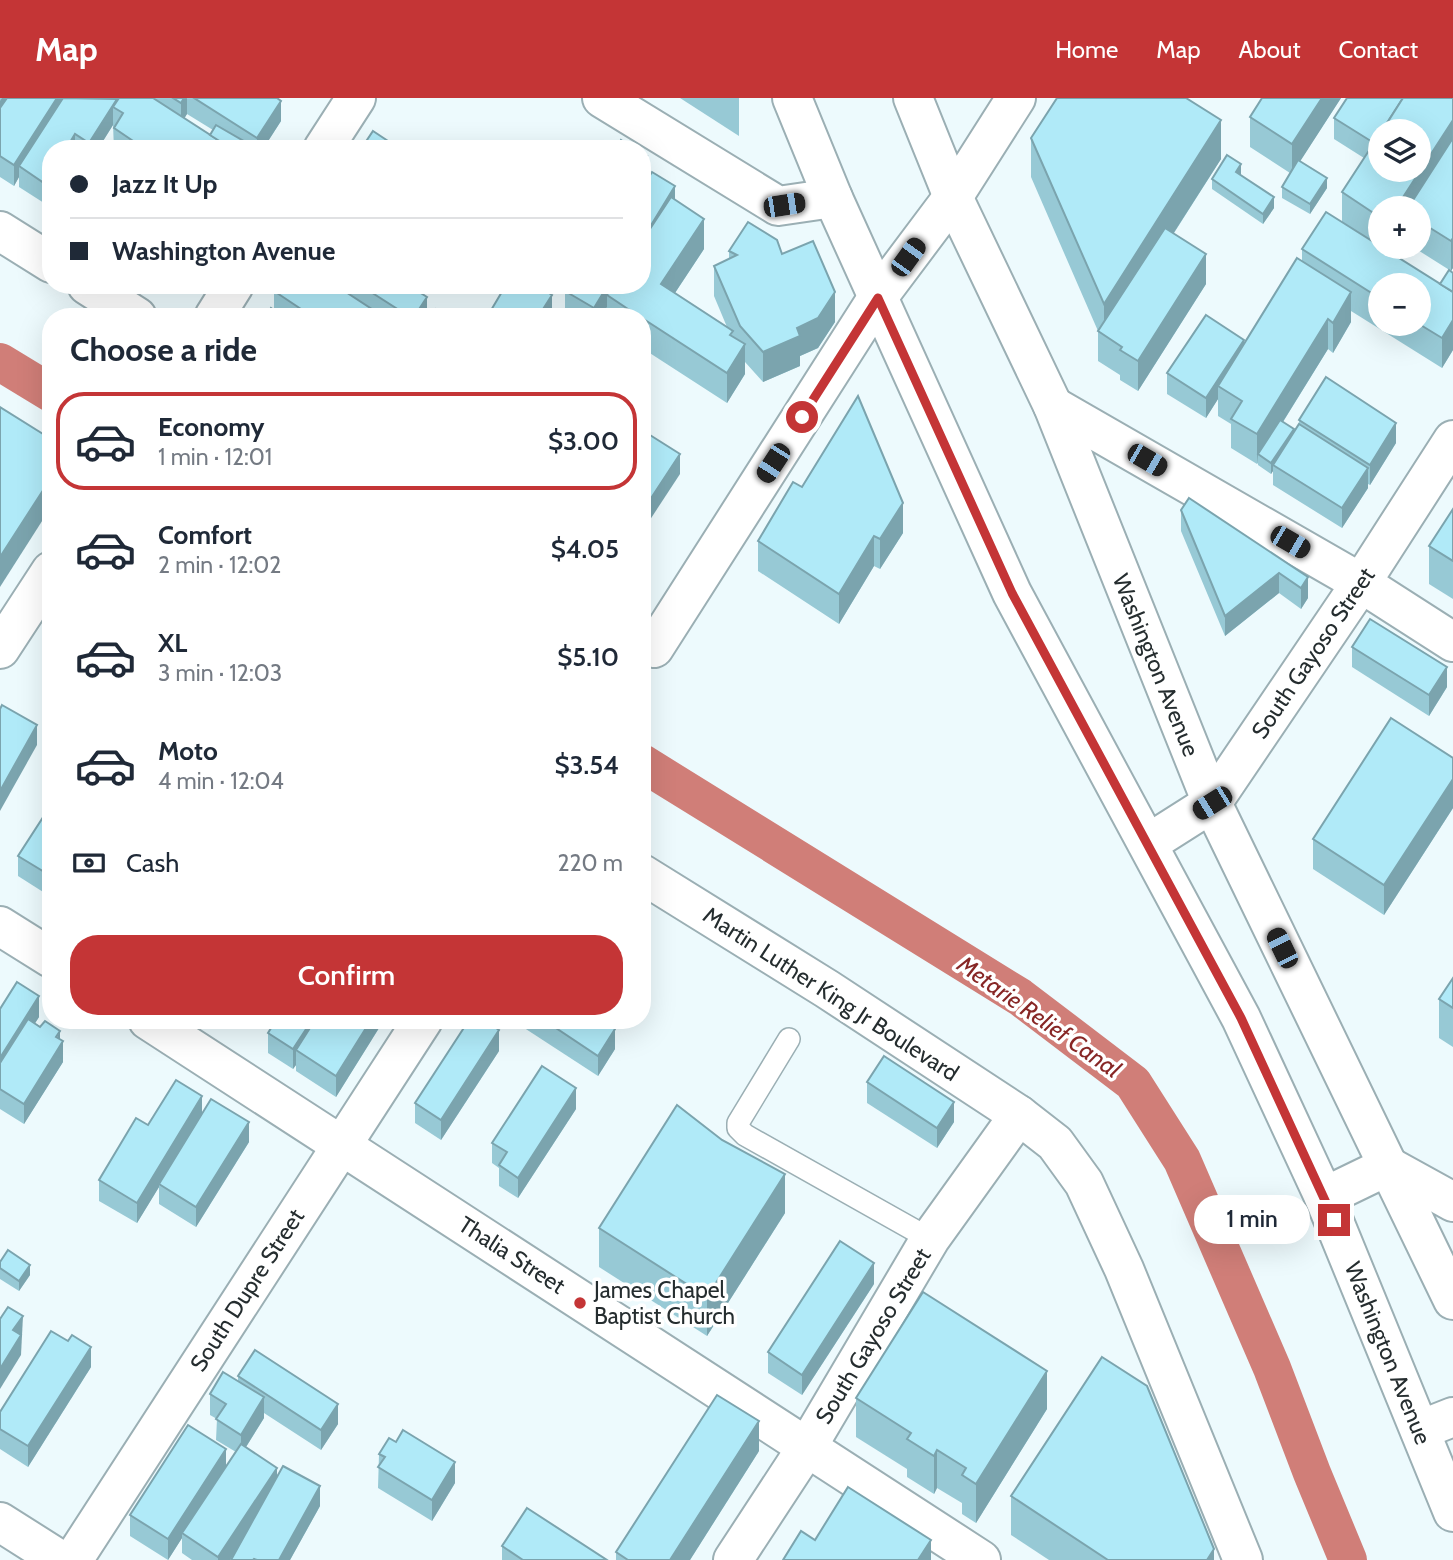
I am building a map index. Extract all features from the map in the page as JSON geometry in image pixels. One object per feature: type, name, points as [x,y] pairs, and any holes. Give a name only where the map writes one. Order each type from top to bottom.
[{"type":"street","points":[[329,140],[356,98]]},
{"type":"street","points":[[602,98],[778,206],[833,198]]},
{"type":"street","name":"Washington Avenue","points":[[792,98],[833,198],[1012,593],[1241,1018],[1324,1197],[1436,1424],[1453,1512]]},
{"type":"street","name":"Washington Avenue","points":[[913,98],[953,197],[1053,406],[1212,803],[1453,1300]]},
{"type":"street","points":[[651,639],[878,298],[953,197],[1016,98]]},
{"type":"street","points":[[0,231],[42,257]]},
{"type":"street","points":[[101,294],[123,308]]},
{"type":"street","points":[[1053,406],[1361,583],[1453,642]]},
{"type":"street","name":"South Gayoso Street","points":[[1149,843],[1212,803],[1361,583],[1453,440]]},
{"type":"street","points":[[0,649],[42,585]]},
{"type":"street","name":"Martin Luther King Jr Boulevard","points":[[651,880],[827,989],[1019,1115]]},
{"type":"street","points":[[0,926],[42,952]]},
{"type":"street","name":"Thalia Street","points":[[162,1029],[981,1560]]},
{"type":"street","name":"South Dupre Street","points":[[73,1560],[417,1029]]},
{"type":"street","points":[[1019,1115],[1055,1143],[1084,1183],[1125,1269],[1242,1560]]},
{"type":"street","name":"South Gayoso Street","points":[[733,1560],[807,1447],[930,1239],[1019,1115]]},
{"type":"street","points":[[1324,1197],[1388,1166],[1453,1202]]},
{"type":"street","points":[[0,1522],[60,1560]]},
{"type":"lane","points":[[789,1039],[738,1123],[738,1128],[745,1135],[930,1239]]},
{"type":"building","points":[[7,98],[57,98],[14,165],[0,156],[0,108]]},
{"type":"building","points":[[63,98],[117,99],[91,140],[84,140],[75,134],[71,140],[42,140],[42,182],[19,166]]},
{"type":"building","points":[[119,98],[153,98],[218,140],[132,140],[114,128],[123,113],[113,107]]},
{"type":"building","points":[[194,98],[277,98],[281,101],[257,138]]},
{"type":"building","points":[[1057,98],[1186,98],[1221,120],[1104,304],[1031,138]]},
{"type":"building","points":[[1262,98],[1322,98],[1292,144],[1250,117]]},
{"type":"building","points":[[1347,98],[1403,98],[1389,119],[1368,119],[1368,139],[1334,118]]},
{"type":"building","points":[[1403,98],[1453,98],[1453,120],[1431,154],[1431,119],[1390,119]]},
{"type":"building","points":[[216,125],[242,140],[218,140],[210,135]]},
{"type":"building","points":[[373,131],[386,140],[367,140]]},
{"type":"building","points":[[1453,138],[1451,241],[1431,228],[1431,196],[1416,196],[1425,182],[1431,182],[1431,172]]},
{"type":"building","points":[[1368,152],[1368,182],[1413,182],[1404,196],[1368,196],[1368,209],[1342,192]]},
{"type":"building","points":[[1227,155],[1241,164],[1236,172],[1274,197],[1263,214],[1212,179]]},
{"type":"building","points":[[1298,160],[1327,178],[1310,204],[1282,187]]},
{"type":"building","points":[[651,174],[675,186],[651,225]]},
{"type":"building","points":[[671,197],[704,219],[661,284],[733,331],[730,335],[745,344],[727,373],[651,324],[651,308],[626,308],[607,295],[651,294],[651,227]]},
{"type":"building","points":[[1326,212],[1368,238],[1368,259],[1401,259],[1423,273],[1368,273],[1368,291],[1302,249]]},
{"type":"building","points":[[748,222],[777,240],[782,254],[813,241],[835,292],[818,318],[797,328],[800,336],[763,352],[740,326],[714,266],[737,255],[729,251]]},
{"type":"building","points":[[1165,228],[1206,254],[1138,361],[1098,331]]},
{"type":"building","points":[[1297,258],[1351,292],[1333,323],[1328,319],[1257,434],[1231,419],[1242,401],[1218,386]]},
{"type":"building","points":[[1449,270],[1453,273],[1453,292],[1440,284]]},
{"type":"building","points":[[1431,278],[1453,292],[1453,320],[1442,338],[1431,331]]},
{"type":"building","points":[[278,294],[349,294],[370,308],[300,308]]},
{"type":"building","points":[[374,294],[422,294],[427,297],[420,308],[396,308]]},
{"type":"building","points":[[501,294],[552,295],[544,308],[492,308]]},
{"type":"building","points":[[570,294],[603,294],[594,308]]},
{"type":"building","points":[[1206,315],[1244,340],[1206,398],[1167,373]]},
{"type":"building","points":[[1326,377],[1396,423],[1370,465],[1299,420]]},
{"type":"building","points":[[858,396],[903,503],[880,539],[874,536],[839,594],[758,541],[793,482],[802,487]]},
{"type":"building","points":[[0,407],[42,433],[42,492],[0,557]]},
{"type":"building","points":[[1280,420],[1294,429],[1271,463],[1258,454]]},
{"type":"building","points":[[1299,424],[1368,468],[1342,508],[1273,465]]},
{"type":"building","points":[[651,436],[680,454],[651,498]]},
{"type":"building","points":[[1189,498],[1308,577],[1301,588],[1279,573],[1225,616],[1181,510]]},
{"type":"building","points":[[1453,509],[1453,561],[1429,546]]},
{"type":"building","points":[[1370,619],[1447,667],[1429,695],[1352,647]]},
{"type":"building","points":[[2,705],[37,725],[0,791],[0,709]]},
{"type":"building","points":[[1391,718],[1453,758],[1453,779],[1384,885],[1313,839]]},
{"type":"building","points":[[42,819],[42,871],[18,856]]},
{"type":"building","points":[[1453,978],[1453,1008],[1439,999]]},
{"type":"building","points":[[17,982],[39,996],[0,1058],[0,1009]]},
{"type":"building","points":[[28,1019],[40,1027],[42,1025],[42,1029],[60,1031],[56,1037],[63,1041],[24,1104],[0,1089],[0,1063]]},
{"type":"building","points":[[270,1029],[306,1029],[293,1049],[268,1033]]},
{"type":"building","points":[[309,1029],[365,1029],[336,1076],[296,1050]]},
{"type":"building","points":[[463,1029],[499,1030],[441,1120],[415,1103]]},
{"type":"building","points":[[558,1029],[615,1029],[598,1056]]},
{"type":"building","points":[[884,1056],[954,1102],[937,1128],[867,1082]]},
{"type":"building","points":[[542,1066],[576,1088],[518,1178],[499,1165],[507,1152],[492,1143]]},
{"type":"building","points":[[176,1080],[202,1096],[137,1203],[99,1180],[136,1118],[148,1125]]},
{"type":"building","points":[[211,1099],[249,1122],[196,1207],[159,1184]]},
{"type":"building","points":[[677,1105],[722,1140],[785,1174],[707,1297],[599,1228]]},
{"type":"building","points":[[840,1241],[874,1263],[802,1375],[768,1352]]},
{"type":"building","points":[[8,1250],[30,1265],[19,1281],[0,1268],[0,1262]]},
{"type":"building","points":[[923,1292],[1047,1371],[976,1484],[962,1475],[966,1468],[937,1450],[934,1456],[907,1439],[911,1433],[856,1398]]},
{"type":"building","points":[[8,1307],[23,1316],[13,1330],[21,1335],[0,1369],[0,1319]]},
{"type":"building","points":[[51,1331],[68,1341],[72,1335],[91,1347],[28,1446],[0,1429],[0,1412]]},
{"type":"building","points":[[255,1350],[338,1404],[321,1430],[238,1376]]},
{"type":"building","points":[[1102,1357],[1147,1386],[1214,1549],[1207,1560],[1108,1560],[1011,1496]]},
{"type":"building","points":[[223,1372],[264,1397],[241,1435],[216,1419],[226,1404],[210,1394]]},
{"type":"building","points":[[717,1395],[759,1421],[670,1560],[628,1560],[616,1552]]},
{"type":"building","points":[[188,1425],[226,1449],[168,1539],[130,1515]]},
{"type":"building","points":[[403,1430],[455,1462],[432,1500],[378,1467],[385,1457],[379,1454],[389,1438],[396,1442]]},
{"type":"building","points":[[241,1444],[277,1468],[218,1557],[182,1533]]},
{"type":"building","points":[[283,1466],[320,1486],[279,1560],[231,1560]]},
{"type":"building","points":[[848,1487],[931,1540],[918,1560],[783,1560],[801,1531],[815,1540]]},
{"type":"building","points":[[527,1508],[607,1560],[523,1560],[502,1546]]},
{"type":"waterway","name":"Metarie Relief Canal","points":[[0,362],[42,388]]},
{"type":"waterway","name":"Metarie Relief Canal","points":[[651,769],[1020,997],[1133,1083],[1182,1160],[1272,1368],[1348,1560]]},
{"type":"place","name":"James Chapel Baptist Church","points":[[580,1303]]},
{"type":"route","points":[[802,417],[878,298],[1012,593],[1241,1018],[1334,1220]]}]
